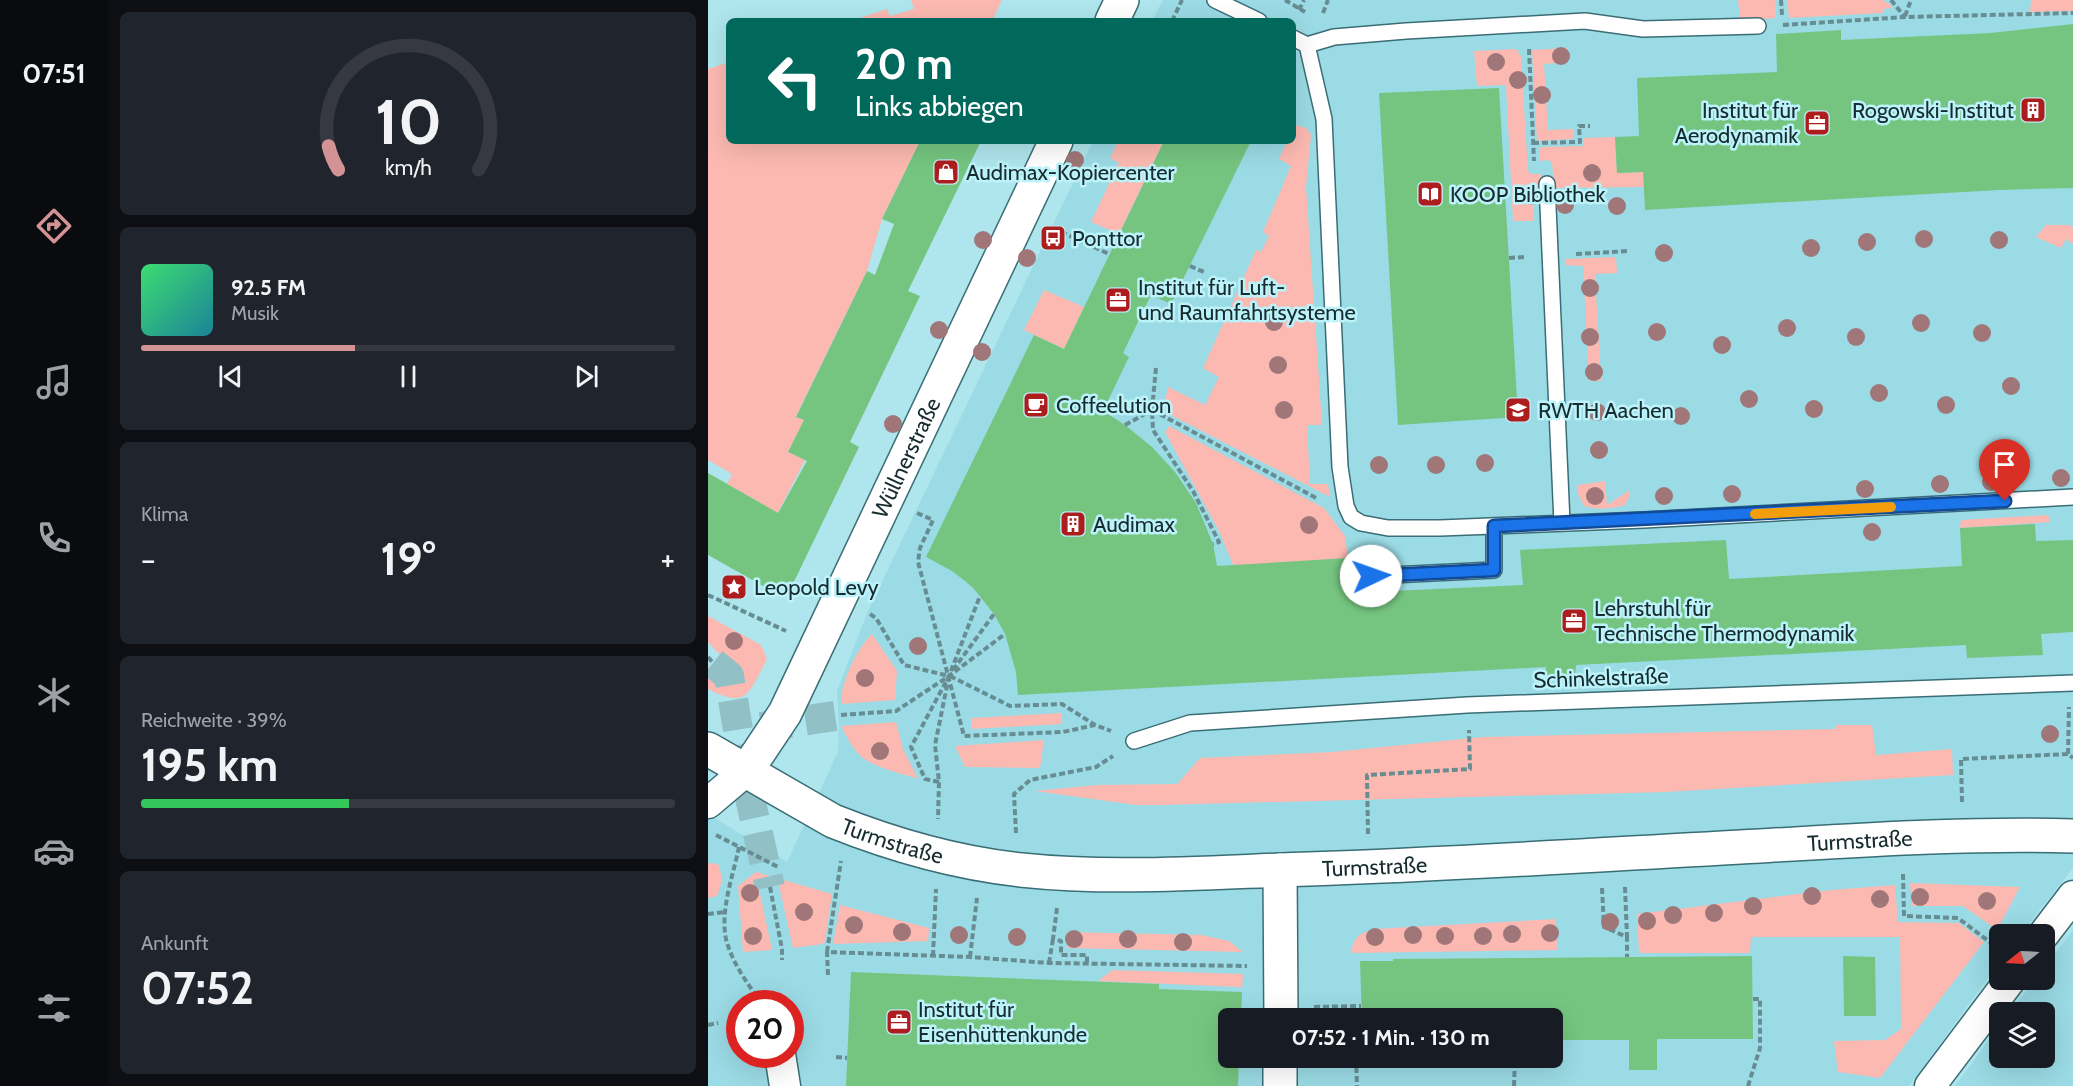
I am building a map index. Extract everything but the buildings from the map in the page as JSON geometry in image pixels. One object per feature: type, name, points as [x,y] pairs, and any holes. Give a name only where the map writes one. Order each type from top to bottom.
[{"type":"main road","points":[[1113,18],[1122,0]]},
{"type":"main road","name":"Wüllnerstraße","points":[[747,770],[785,713],[1055,144]]},
{"type":"main road","name":"Turmstraße","points":[[708,749],[804,805],[846,826],[938,856],[1018,870],[1062,874],[1398,866],[1902,837],[2073,836]]},
{"type":"main road","points":[[1280,870],[1281,1008]]},
{"type":"main road","points":[[1280,1068],[1280,1086]]},
{"type":"street","points":[[708,803],[747,770]]},
{"type":"street","points":[[2052,924],[2073,896]]},
{"type":"street","points":[[1930,1086],[2002,990]]},
{"type":"street","points":[[782,1068],[785,1086]]},
{"type":"lane","points":[[1215,0],[1253,18]]},
{"type":"lane","points":[[1758,26],[1642,29],[1585,21],[1300,41],[1324,119],[1340,467],[1346,506],[1351,517],[1361,523],[1388,528],[1494,526],[2073,497]]},
{"type":"lane","points":[[1547,184],[1562,523]]},
{"type":"lane","points":[[1371,576],[1494,570],[1494,526]]},
{"type":"lane","name":"Schinkelstraße","points":[[1134,741],[1190,723],[1467,705],[2071,683]]},
{"type":"path","points":[[1173,18],[1182,0]]},
{"type":"path","points":[[1285,0],[1299,10],[1304,0]]},
{"type":"path","points":[[1891,0],[1905,17]]},
{"type":"path","points":[[1905,17],[1911,0]]},
{"type":"path","points":[[1783,25],[1905,17],[2073,13]]},
{"type":"path","points":[[1528,24],[1533,143],[1580,142],[1579,126],[1590,126]]},
{"type":"path","points":[[1022,213],[1109,254]]},
{"type":"path","points":[[1190,266],[1204,272]]},
{"type":"path","points":[[1156,368],[1152,410],[1153,430],[1198,501],[1219,542],[1213,544]]},
{"type":"path","points":[[1125,425],[1152,410]]},
{"type":"path","points":[[1152,410],[1320,501]]},
{"type":"path","points":[[840,597],[876,618],[904,665],[949,675],[1010,706],[1062,704],[1095,725],[1063,732],[964,736],[949,675],[918,562],[920,548],[933,520]]},
{"type":"path","points":[[708,595],[816,645]]},
{"type":"path","points":[[980,596],[949,675],[911,747],[925,778],[939,782],[935,746],[949,675],[994,614]]},
{"type":"path","points":[[841,715],[896,711],[1005,634]]},
{"type":"path","points":[[708,657],[713,663]]},
{"type":"path","points":[[2068,754],[2071,683]]},
{"type":"path","points":[[1367,799],[1367,775],[1470,769],[1470,743]]},
{"type":"path","points":[[1961,775],[1961,759],[2068,754],[2073,758]]},
{"type":"path","points":[[1018,870],[1014,794],[1030,780],[1096,767]]},
{"type":"path","points":[[828,975],[827,952],[846,826]]},
{"type":"path","points":[[708,830],[738,848],[780,868]]},
{"type":"path","points":[[738,848],[725,912],[726,939],[737,967],[753,990]]},
{"type":"path","points":[[1600,854],[1604,927],[1627,937]]},
{"type":"path","points":[[1049,963],[1062,874]]},
{"type":"path","points":[[770,887],[782,960]]},
{"type":"path","points":[[1903,890],[1904,916],[1958,918],[1989,941]]},
{"type":"path","points":[[708,914],[725,912]]},
{"type":"path","points":[[1626,922],[1627,957]]},
{"type":"path","points":[[933,956],[934,929]]},
{"type":"path","points":[[970,957],[973,932]]},
{"type":"path","points":[[1053,939],[1061,941],[1061,955],[1087,955],[1088,963]]},
{"type":"path","points":[[827,952],[970,957],[1049,963],[1280,966]]},
{"type":"path","points":[[1748,1086],[1760,1048],[1760,999],[1752,999]]},
{"type":"path","points":[[1338,1008],[1361,1006]]},
{"type":"path","points":[[708,1025],[718,1023]]},
{"type":"path","points":[[836,1057],[847,1058]]},
{"type":"path","points":[[1357,1068],[1358,1086]]},
{"type":"path","points":[[1514,1086],[1515,1068]]},
{"type":"shaded area","points":[[911,0],[1002,0],[993,18],[860,18],[887,9],[890,16],[914,9]]},
{"type":"shaded area","name":"RWTH Aachen","points":[[1163,0],[2073,0],[2073,868],[2029,924],[1989,924],[1989,977],[1909,1086],[708,1086],[708,814],[787,862],[838,752],[837,691],[868,611],[1092,144],[1296,144],[1296,18],[1154,18]]},
{"type":"shaded area","points":[[1738,0],[1775,0],[1776,18],[1740,21]]},
{"type":"shaded area","points":[[1787,0],[1883,0],[1892,8],[1884,9],[1884,13],[1789,18]]},
{"type":"shaded area","points":[[2031,0],[2073,0],[2073,11],[2030,12]]},
{"type":"shaded area","points":[[1568,48],[1568,62],[1544,64],[1548,130],[1573,129],[1573,139],[1537,141],[1532,50]]},
{"type":"shaded area","points":[[1516,49],[1521,56],[1528,171],[1531,174],[1541,174],[1540,192],[1534,193],[1534,221],[1513,221],[1506,85],[1477,86],[1474,51]]},
{"type":"shaded area","points":[[726,63],[726,144],[919,144],[882,219],[867,271],[796,416],[804,420],[788,452],[805,460],[776,516],[766,506],[727,484],[732,474],[708,460],[708,69]]},
{"type":"shaded area","points":[[1296,125],[1306,128],[1311,135],[1306,187],[1322,425],[1307,425],[1310,484],[1328,484],[1330,497],[1163,411],[1168,387],[1205,405],[1219,377],[1203,368],[1256,250],[1261,252],[1269,236],[1263,232],[1291,166],[1279,159],[1286,144],[1296,144]]},
{"type":"shaded area","points":[[1615,137],[1617,173],[1644,172],[1644,187],[1554,188],[1552,163],[1549,160],[1540,161],[1539,147],[1583,146],[1583,138]]},
{"type":"shaded area","points":[[1117,144],[1163,144],[1119,234],[1091,222],[1119,163],[1110,158]]},
{"type":"shaded area","points":[[2046,225],[2070,225],[2073,228],[2073,244],[2066,239],[2061,248],[2036,237]]},
{"type":"shaded area","points":[[1616,257],[1617,273],[1595,274],[1601,381],[1589,381],[1583,266],[1565,265],[1566,259]]},
{"type":"shaded area","points":[[1044,290],[1084,307],[1064,349],[1024,330]]},
{"type":"shaded area","points":[[1169,426],[1324,508],[1345,536],[1348,558],[1234,567],[1219,531],[1165,432]]},
{"type":"shaded area","points":[[1605,481],[1607,505],[1630,490],[1625,505],[1605,509],[1584,506],[1578,494],[1578,485]]},
{"type":"shaded area","points":[[2048,515],[2050,522],[1960,528],[1961,520]]},
{"type":"shaded area","points":[[708,616],[761,645],[767,659],[751,689],[740,697],[732,698],[708,689],[708,668],[721,656],[708,642]]},
{"type":"shaded area","points":[[872,634],[897,671],[895,700],[841,704],[843,687],[851,667],[866,640]]},
{"type":"shaded area","points":[[1062,713],[1062,724],[971,729],[971,718]]},
{"type":"shaded area","points":[[896,722],[903,749],[918,779],[883,768],[863,758],[853,747],[841,726]]},
{"type":"shaded area","points":[[1835,725],[1872,725],[1876,755],[1952,749],[1953,775],[1665,792],[1160,805],[1136,805],[1035,791],[1097,785],[1177,784],[1200,758],[1332,752],[1483,737],[1835,729]]},
{"type":"shaded area","points":[[1044,740],[1040,768],[965,767],[955,746]]},
{"type":"shaded area","points":[[708,863],[718,864],[721,880],[717,896],[708,898]]},
{"type":"shaded area","points":[[756,872],[832,894],[823,944],[793,948],[779,885],[759,889],[772,950],[743,952],[738,886]]},
{"type":"shaded area","points":[[1910,883],[2020,887],[2000,924],[1989,924],[1963,906],[1912,906]]},
{"type":"shaded area","points":[[1895,885],[1898,922],[1959,923],[1984,942],[1880,1078],[1838,1072],[1834,1041],[1885,1040],[1901,1029],[1900,937],[1751,937],[1750,953],[1639,953],[1637,914],[1831,890]]},
{"type":"shaded area","points":[[840,905],[929,928],[928,941],[833,944]]},
{"type":"shaded area","points":[[1556,919],[1557,950],[1351,953],[1358,936],[1374,929]]},
{"type":"shaded area","points":[[2073,930],[2073,1086],[1955,1086],[1989,1040],[1989,1068],[2055,1068],[2055,1002],[2018,1002],[2027,990],[2055,990],[2055,954]]},
{"type":"shaded area","points":[[1067,932],[1201,935],[1229,941],[1243,952],[1067,948]]},
{"type":"shaded area","points":[[1112,970],[1243,974],[1242,989],[1239,987],[1098,981]]},
{"type":"tunnel","points":[[713,663],[729,676],[748,789],[770,887]]},
{"type":"tunnel","points":[[761,727],[841,715]]},
{"type":"slow traffic","points":[[1755,514],[1891,507]]},
{"type":"place","name":"Rogowski-Institut","points":[[2033,110]]},
{"type":"place","name":"Institut für Aerodynamik","points":[[1817,123]]},
{"type":"place","name":"Audimax-Kopiercenter","points":[[946,172]]},
{"type":"place","name":"KOOP Bibliothek","points":[[1430,194]]},
{"type":"place","name":"Ponttor","points":[[1053,238]]},
{"type":"place","name":"Institut für Luft- und Raumfahrtsysteme","points":[[1118,300]]},
{"type":"place","name":"Coffeelution","points":[[1036,405]]},
{"type":"place","name":"RWTH Aachen","points":[[1518,410]]},
{"type":"place","name":"Audimax","points":[[1073,524]]},
{"type":"place","name":"Leopold Levy","points":[[734,587]]},
{"type":"place","name":"Lehrstuhl für Technische Thermodynamik","points":[[1574,621]]},
{"type":"place","name":"Institut für Eisenhüttenkunde","points":[[899,1022]]},
{"type":"route","points":[[1371,576],[1494,570],[1494,526],[2005,501]]}]
